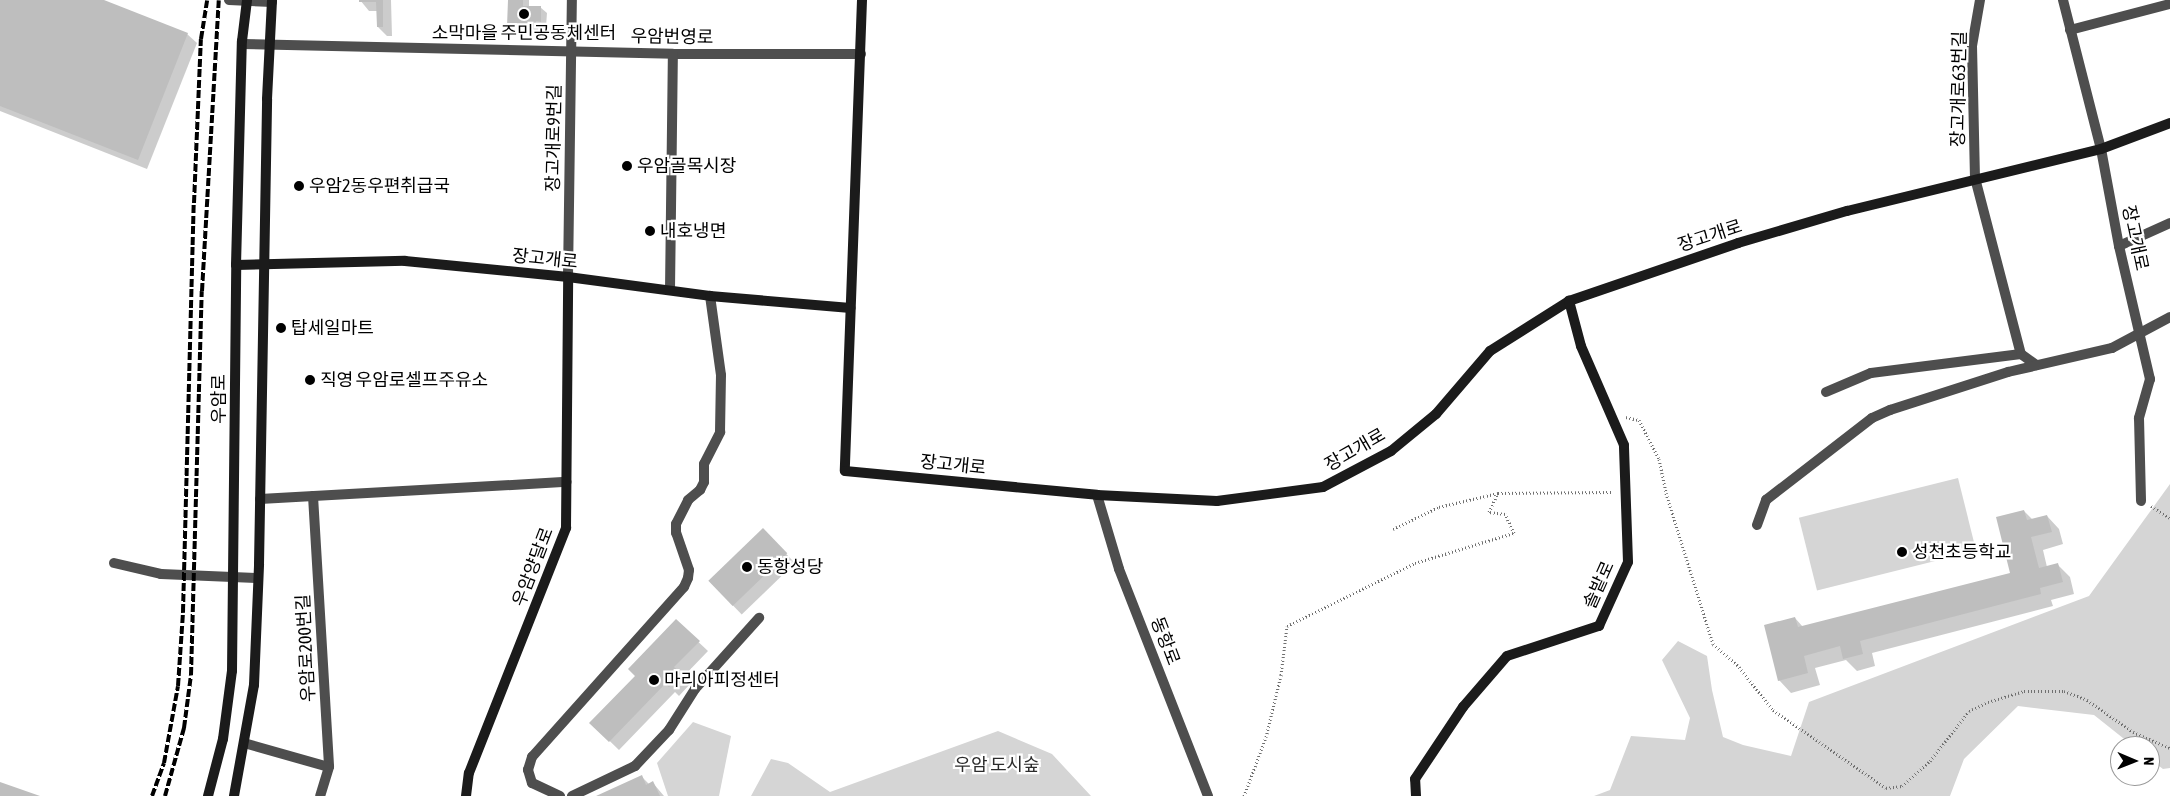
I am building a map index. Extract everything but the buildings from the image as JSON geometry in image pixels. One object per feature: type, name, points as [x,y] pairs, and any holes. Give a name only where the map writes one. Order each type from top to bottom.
[{"type":"street","points":[[229,0],[272,1],[269,44],[260,500],[254,685],[234,796]]},
{"type":"street","name":"장고개로9번길","points":[[568,277],[572,0]]},
{"type":"street","name":"장고개로","points":[[862,0],[845,471],[1096,495],[1218,501],[1322,487],[1391,451],[1436,414],[1490,351],[1569,301],[1738,243],[1847,211],[1975,178],[2101,149],[2170,123]]},
{"type":"street","name":"장고개로63번길","points":[[1975,178],[1972,46],[1980,0]]},
{"type":"street","points":[[2062,0],[2101,149]]},
{"type":"street","name":"우암로","points":[[208,796],[223,739],[232,671],[236,265],[242,44],[247,1]]},
{"type":"street","points":[[2070,30],[2170,4]]},
{"type":"street","name":"우암번영로","points":[[242,44],[673,54],[861,54]]},
{"type":"street","points":[[670,290],[673,54]]},
{"type":"street","name":"장고개로","points":[[2101,149],[2119,246],[2150,379],[2139,418],[2141,501]]},
{"type":"street","points":[[1975,178],[2021,354],[2036,365]]},
{"type":"street","points":[[2119,246],[2170,223]]},
{"type":"street","name":"장고개로","points":[[236,265],[405,261],[568,277],[710,296],[850,308]]},
{"type":"street","name":"우암양달로","points":[[466,796],[469,773],[566,528],[568,277]]},
{"type":"street","points":[[560,796],[532,783],[528,770],[532,756],[684,586],[689,570],[676,532],[676,524],[688,500],[700,490],[704,482],[704,464],[720,432],[721,375],[710,296]]},
{"type":"street","name":"솔밭로","points":[[1416,796],[1415,779],[1463,707],[1507,656],[1599,626],[1628,562],[1624,445],[1581,346],[1569,301]]},
{"type":"street","points":[[1757,525],[1766,500],[1872,418],[1954,389],[2036,365],[2112,348],[2170,318]]},
{"type":"street","points":[[1826,392],[1870,373],[2021,354]]},
{"type":"street","points":[[260,500],[567,482]]},
{"type":"street","name":"동항로","points":[[1096,495],[1119,568],[1208,796]]},
{"type":"street","name":"우암로200번길","points":[[313,496],[329,767],[320,796]]},
{"type":"street","points":[[114,563],[161,574],[258,578]]},
{"type":"street","points":[[572,796],[635,766],[669,730],[695,689],[760,618]]},
{"type":"street","points":[[244,743],[329,767]]},
{"type":"path","points":[[1609,411],[1639,420],[1658,459],[1666,493],[1713,644],[1738,667],[1772,710],[1886,788],[1902,786],[1930,761],[1969,711],[1988,702],[2024,691],[2064,691],[2079,697],[2133,732],[2170,748]]},
{"type":"path","points":[[1393,529],[1439,507],[1498,493],[1625,492]]},
{"type":"path","points":[[1244,796],[1266,737],[1281,675],[1287,626],[1414,563],[1514,533],[1505,514],[1489,512],[1498,493]]},
{"type":"path","points":[[2141,501],[2170,518]]},
{"type":"green space","points":[[1958,478],[1976,551],[1817,590],[1799,518]]},
{"type":"green space","points":[[2170,484],[2170,768],[2163,769],[2160,767],[2160,736],[2120,736],[2094,715],[2018,706],[1964,759],[1950,796],[1594,796],[1610,790],[1631,736],[1685,740],[1690,718],[1662,660],[1678,641],[1707,656],[1712,690],[1723,737],[1743,745],[1791,756],[1809,702],[2089,596]]},
{"type":"green space","points":[[693,722],[731,736],[719,796],[668,796],[657,763]]},
{"type":"green space","name":"우암 도시숲","points":[[998,731],[1052,754],[1091,796],[751,796],[771,759],[788,763],[830,792]]},
{"type":"railway","points":[[152,796],[164,763],[178,686],[183,612],[194,203],[201,39],[207,0]]},
{"type":"railway","points":[[165,796],[184,728],[191,675],[202,291],[219,0]]},
{"type":"place","name":"소막마을 주민공동체센터","points":[[524,14]]},
{"type":"place","name":"우암골목시장","points":[[627,166]]},
{"type":"place","name":"우암2동우편취급국","points":[[299,186]]},
{"type":"place","name":"내호냉면","points":[[650,231]]},
{"type":"place","name":"탑세일마트","points":[[281,328]]},
{"type":"place","name":"직영 우암로셀프주유소","points":[[310,380]]},
{"type":"place","name":"성천초등학교","points":[[1902,552]]},
{"type":"place","name":"동항성당","points":[[747,567]]},
{"type":"place","name":"마리아피정센터","points":[[654,680]]}]
